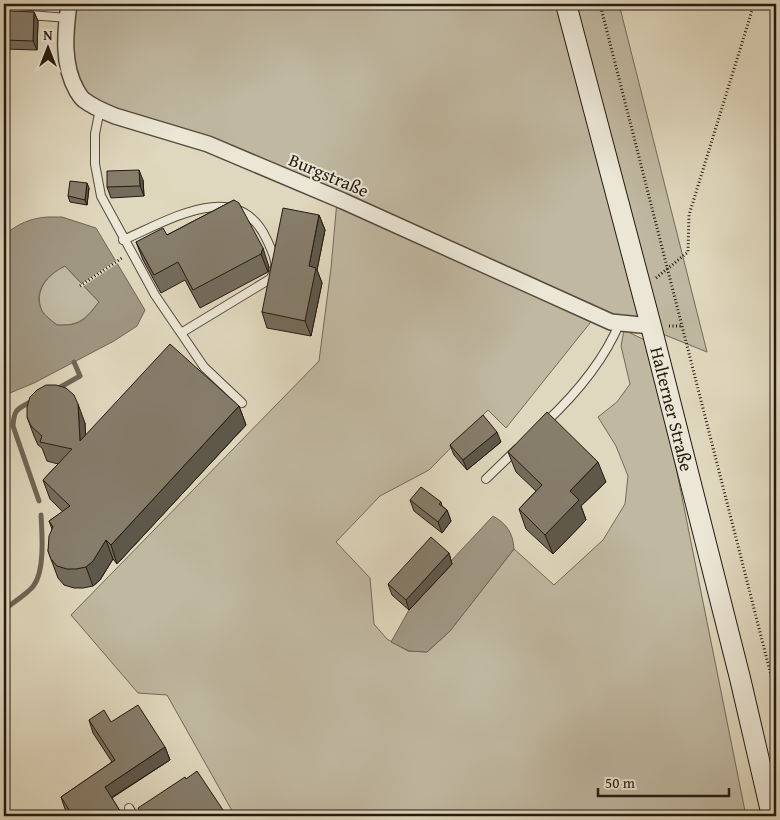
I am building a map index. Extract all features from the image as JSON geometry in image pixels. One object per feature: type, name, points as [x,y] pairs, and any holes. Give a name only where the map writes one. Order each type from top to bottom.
[{"type":"main road","name":"Halterner Straße","points":[[566,4],[642,289],[740,678],[771,815]]},
{"type":"street","name":"Burgstraße","points":[[68,11],[65,40],[67,64],[73,84],[82,100],[100,110],[208,144],[343,201],[611,322],[651,326]]},
{"type":"lane","points":[[4,13],[68,11]]},
{"type":"lane","points":[[100,110],[95,134],[95,164],[101,196],[155,296],[204,367],[242,403]]},
{"type":"lane","points":[[124,240],[198,208],[219,206],[236,209],[251,216],[264,234],[275,257],[275,273],[270,279],[181,333]]},
{"type":"lane","points":[[540,427],[561,408],[599,363],[611,344],[620,322]]},
{"type":"lane","points":[[486,479],[520,447]]},
{"type":"lane","points":[[129,808],[134,816]]},
{"type":"path","points":[[600,4],[776,695]]},
{"type":"path","points":[[642,289],[688,252],[689,215],[754,4]]},
{"type":"path","points":[[80,286],[130,252]]},
{"type":"shaded area","points":[[71,4],[619,4],[707,352],[240,158],[83,97],[70,62]]},
{"type":"shaded area","points":[[337,201],[594,318],[506,428],[488,410],[429,470],[380,496],[336,542],[370,578],[374,624],[387,639],[408,651],[427,652],[450,631],[514,549],[554,585],[603,540],[625,504],[628,476],[616,446],[598,417],[617,402],[630,384],[621,346],[624,330],[651,343],[746,816],[235,816],[167,695],[138,693],[71,615],[319,361],[331,268]]},
{"type":"shaded area","points":[[48,217],[62,217],[96,228],[145,310],[137,326],[114,341],[34,383],[10,393],[4,391],[4,235],[24,222]],"holes":[[[65,266],[99,302],[82,321],[57,325],[42,311],[39,297],[40,290],[48,278]]]},
{"type":"shaded area","points":[[65,266],[99,302],[90,313],[77,323],[57,325],[42,311],[39,297],[48,278]]},
{"type":"shaded area","points":[[493,516],[508,529],[514,549],[450,631],[427,652],[409,651],[391,642],[409,610]]},
{"type":"pier","points":[[118,259],[120,262],[82,287],[80,285]]},
{"type":"building","points":[[9,11],[34,12],[33,41],[4,40],[4,13],[9,14]]},
{"type":"building","points":[[139,170],[140,186],[107,187],[107,171]]},
{"type":"building","points":[[70,181],[87,183],[85,200],[68,196]]},
{"type":"building","points":[[234,200],[239,203],[263,248],[261,254],[193,290],[178,262],[154,275],[136,242],[163,228],[167,235]]},
{"type":"building","points":[[283,208],[319,215],[309,266],[316,268],[305,321],[262,312]]},
{"type":"building","points":[[170,344],[239,406],[111,545],[106,540],[93,561],[86,567],[76,569],[57,566],[51,559],[48,551],[49,536],[53,527],[49,521],[70,506],[43,480],[72,449],[40,442],[42,436],[31,426],[27,417],[30,397],[46,385],[66,388],[74,395],[78,404],[80,441]]},
{"type":"building","points":[[547,412],[598,462],[570,491],[579,500],[545,535],[519,509],[542,485],[508,452]]},
{"type":"building","points":[[483,415],[497,432],[463,460],[450,445]]},
{"type":"building","points":[[421,487],[441,502],[439,504],[447,510],[438,522],[410,500]]},
{"type":"building","points":[[431,537],[449,553],[406,600],[388,584]]},
{"type":"building","points":[[138,705],[165,747],[105,787],[122,814],[118,816],[73,816],[61,797],[115,760],[89,720],[104,710],[111,722]]},
{"type":"building","points":[[197,771],[227,816],[143,816],[138,808]]},
{"type":"waterway","points":[[57,389],[80,376],[74,362]]},
{"type":"waterway","points":[[32,401],[17,410],[13,426],[39,501]]},
{"type":"waterway","points":[[4,610],[29,591],[38,578],[42,551],[41,515]]}]
